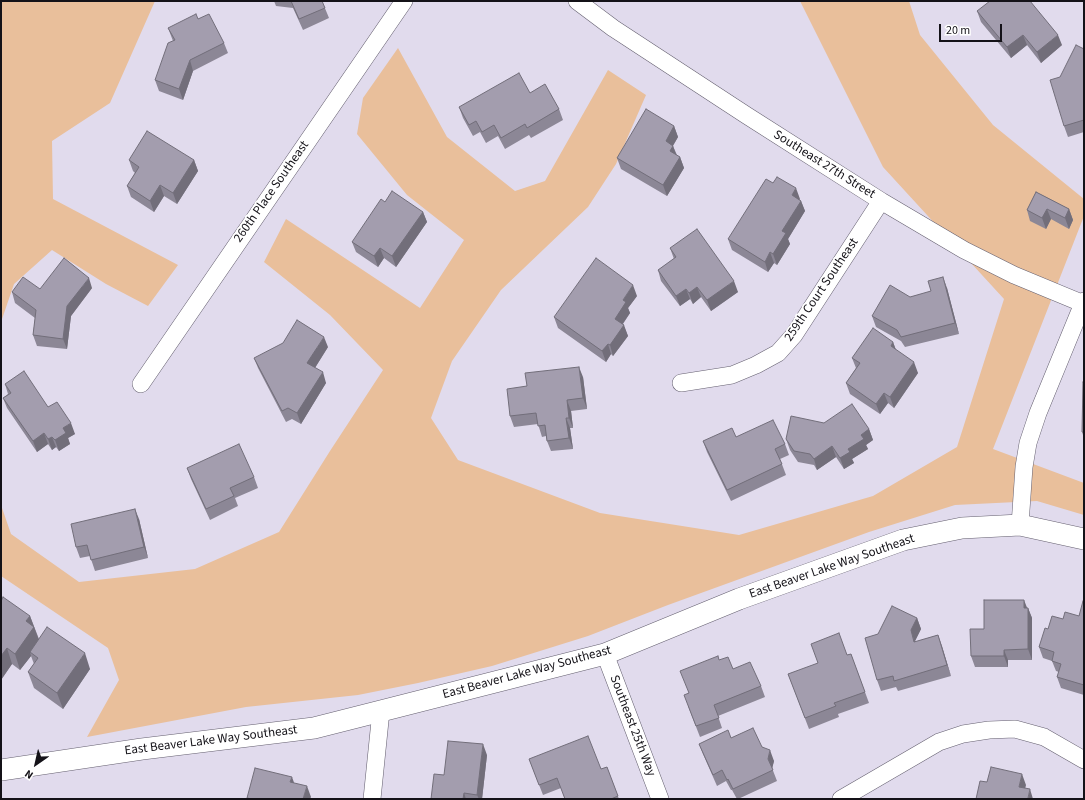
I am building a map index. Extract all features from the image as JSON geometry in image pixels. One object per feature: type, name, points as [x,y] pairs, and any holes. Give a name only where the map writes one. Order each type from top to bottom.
[{"type":"street","name":"260th Place Southeast","points":[[140,384],[404,1]]},
{"type":"street","name":"Southeast 27th Street","points":[[577,1],[613,28],[881,201],[964,250],[1014,275],[1084,303]]},
{"type":"street","name":"259th Court Southeast","points":[[682,383],[732,375],[756,366],[778,353],[794,335],[881,201]]},
{"type":"street","points":[[1020,525],[1024,467],[1028,443],[1038,413],[1084,303]]},
{"type":"street","name":"East Beaver Lake Way Southeast","points":[[1,770],[142,749],[314,728],[605,654],[739,599],[903,540],[962,528],[1020,525],[1084,539]]},
{"type":"street","name":"Southeast 25th Way","points":[[605,654],[660,799]]},
{"type":"street","points":[[372,799],[381,711]]},
{"type":"street","points":[[841,799],[939,742],[963,734],[989,730],[1015,729],[1044,737],[1084,760]]},
{"type":"shaded area","points":[[1,1],[155,1],[110,103],[52,141],[53,199],[178,265],[148,306],[106,284],[52,250],[14,284],[1,322]]},
{"type":"shaded area","points":[[800,1],[909,1],[920,35],[993,125],[1084,199],[1084,216],[993,449],[1084,483],[1084,515],[1037,501],[955,505],[869,532],[668,605],[588,636],[492,666],[358,695],[246,707],[87,737],[119,680],[108,648],[1,576],[1,505],[11,534],[79,582],[195,569],[279,532],[383,370],[330,315],[264,262],[286,219],[420,308],[464,240],[407,195],[357,134],[363,98],[398,48],[447,137],[515,191],[545,181],[608,70],[646,95],[616,164],[588,207],[501,290],[452,361],[431,418],[458,460],[600,513],[739,535],[873,496],[957,447],[1004,299],[883,167]]},
{"type":"building","points":[[291,1],[322,1],[325,8],[299,19]]},
{"type":"building","points":[[990,1],[1030,1],[1058,35],[1037,52],[1023,35],[1007,47],[977,11]]},
{"type":"building","points":[[196,14],[198,19],[209,14],[224,43],[190,60],[179,89],[155,80],[168,43],[175,40],[168,28]]},
{"type":"building","points":[[1076,45],[1084,49],[1084,120],[1064,126],[1050,80],[1060,77]]},
{"type":"building","points":[[519,73],[530,93],[545,84],[559,109],[527,128],[525,124],[501,138],[494,125],[482,132],[476,121],[469,125],[459,107]]},
{"type":"building","points":[[646,109],[674,126],[666,141],[673,146],[670,151],[680,157],[663,185],[617,158]]},
{"type":"building","points":[[147,131],[194,160],[173,193],[160,185],[150,201],[127,186],[139,167],[129,160]]},
{"type":"building","points":[[777,177],[796,188],[792,195],[801,201],[782,231],[786,233],[773,254],[770,252],[765,262],[728,239],[766,179],[773,183]]},
{"type":"building","points":[[392,191],[423,212],[392,256],[380,248],[374,256],[352,242],[381,199],[385,202]]},
{"type":"building","points":[[1036,192],[1069,209],[1065,218],[1047,209],[1042,218],[1027,210]]},
{"type":"building","points":[[697,229],[734,281],[707,300],[697,287],[689,293],[686,289],[676,296],[658,270],[676,257],[670,248]]},
{"type":"building","points":[[64,258],[89,278],[67,306],[63,339],[33,335],[36,310],[12,292],[23,277],[40,289]]},
{"type":"building","points":[[596,258],[633,285],[623,300],[626,302],[615,319],[624,325],[610,345],[608,344],[602,351],[554,317]]},
{"type":"building","points":[[943,277],[955,323],[901,337],[897,330],[872,316],[890,285],[910,297],[931,291],[928,281]]},
{"type":"building","points":[[297,320],[324,337],[307,363],[323,372],[297,413],[288,408],[282,411],[254,358],[283,343]]},
{"type":"building","points":[[873,328],[893,342],[891,346],[914,362],[890,397],[884,393],[876,404],[846,383],[860,363],[852,358]]},
{"type":"building","points":[[579,367],[583,398],[567,400],[569,418],[566,418],[569,438],[547,441],[545,425],[538,426],[536,413],[510,416],[507,389],[527,386],[525,373]]},
{"type":"building","points":[[24,371],[48,407],[57,402],[71,423],[63,428],[66,433],[55,440],[52,437],[48,439],[44,433],[33,441],[3,398],[11,393],[5,384]]},
{"type":"building","points":[[1083,382],[1084,432],[1082,432]]},
{"type":"building","points":[[852,404],[869,429],[861,435],[864,439],[848,449],[850,452],[840,458],[832,446],[814,459],[810,454],[794,451],[786,439],[791,416],[824,423]]},
{"type":"building","points":[[773,420],[785,444],[775,449],[782,464],[727,490],[703,441],[732,428],[736,437]]},
{"type":"building","points":[[239,444],[254,477],[230,488],[234,496],[206,509],[187,468]]},
{"type":"building","points":[[135,509],[144,547],[91,560],[87,545],[76,547],[71,524]]},
{"type":"building","points":[[3,597],[30,616],[26,621],[34,627],[15,654],[7,648],[1,656],[1,601]]},
{"type":"building","points":[[984,600],[1024,600],[1024,608],[1028,608],[1028,649],[1004,650],[1004,656],[971,656],[970,629],[984,629]]},
{"type":"building","points":[[1083,601],[1084,685],[1057,677],[1061,664],[1052,661],[1054,652],[1039,647],[1045,628],[1048,629],[1052,616],[1063,619],[1065,612],[1079,616]]},
{"type":"building","points":[[892,606],[917,618],[911,630],[914,642],[938,635],[947,665],[894,681],[893,676],[877,680],[865,638],[878,634]]},
{"type":"building","points":[[47,627],[85,653],[57,693],[28,672],[38,658],[30,652]]},
{"type":"building","points":[[839,633],[847,655],[851,654],[865,692],[834,703],[836,706],[805,718],[788,674],[818,663],[811,644]]},
{"type":"building","points":[[718,656],[719,660],[728,657],[733,669],[750,662],[761,686],[714,705],[719,718],[696,726],[684,695],[689,693],[680,671]]},
{"type":"building","points":[[753,728],[762,747],[770,750],[768,759],[773,770],[733,789],[722,770],[713,775],[699,744],[728,730],[731,738]]},
{"type":"building","points":[[588,736],[601,769],[607,767],[618,796],[611,799],[565,799],[557,778],[539,785],[529,759]]},
{"type":"building","points":[[448,741],[483,744],[477,795],[464,793],[463,799],[431,799],[434,774],[444,775]]},
{"type":"building","points":[[991,767],[1022,774],[1019,787],[1030,789],[1028,798],[1033,799],[976,799],[980,781],[987,782]]},
{"type":"building","points":[[255,768],[292,777],[290,782],[307,786],[303,799],[247,798]]}]
